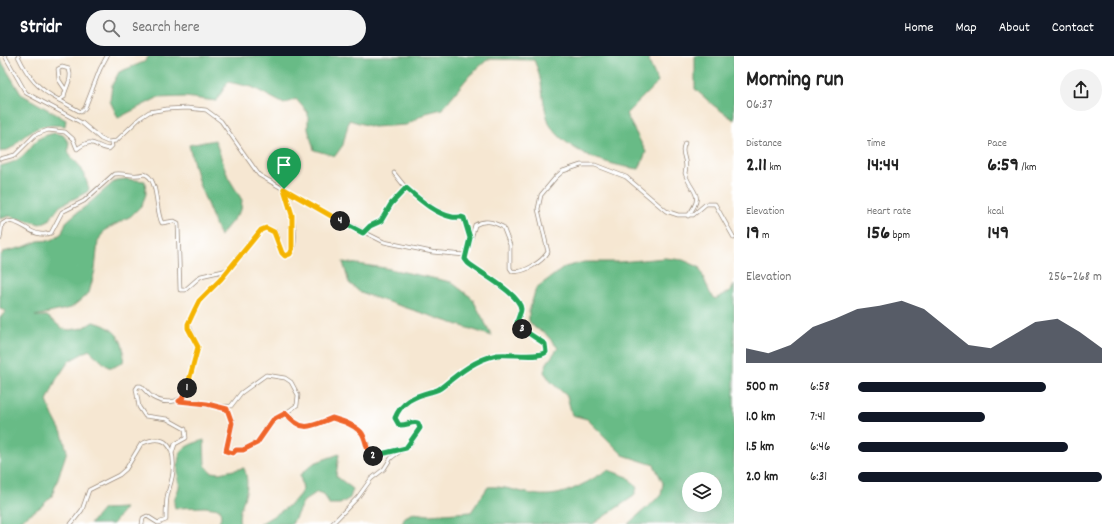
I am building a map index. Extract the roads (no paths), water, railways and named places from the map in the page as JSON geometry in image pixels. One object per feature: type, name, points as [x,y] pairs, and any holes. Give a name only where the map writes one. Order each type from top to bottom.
[{"type":"street","points":[[5,56],[26,93],[82,123],[101,139],[111,142],[116,141],[140,118],[149,112],[187,108],[206,110],[221,121],[259,176],[363,233],[384,242],[414,249],[465,255]]},
{"type":"street","points":[[18,56],[26,73],[45,93],[81,112],[85,108],[100,69],[107,56]]},
{"type":"street","points":[[59,100],[64,97],[65,89],[71,75],[69,69],[62,66],[58,69],[59,80],[65,89]]},
{"type":"street","points":[[0,159],[15,155],[35,135],[48,130],[65,132],[73,139],[77,149],[82,144],[91,142],[110,149],[112,146],[111,142]]},
{"type":"street","points":[[685,143],[683,147],[683,152],[687,161],[685,173],[698,195],[697,202],[688,216]]},
{"type":"street","points":[[332,524],[358,497],[371,479],[384,469],[391,458],[397,452],[406,448],[420,428],[420,426],[414,422],[403,426],[399,425],[395,418],[401,407],[410,400],[441,388],[460,372],[485,359],[497,355],[538,355],[546,352],[545,344],[520,328],[517,324],[521,307],[513,296],[468,263],[465,255],[475,224],[481,221],[496,224],[502,228],[509,239],[511,253],[510,268],[512,271],[521,271],[546,255],[548,249],[544,240],[538,209],[541,195],[563,171],[581,165],[595,165],[626,177],[666,211],[678,215],[693,215],[706,204],[715,204],[734,238]]},
{"type":"street","points":[[394,173],[406,188],[425,204],[452,218],[464,218],[470,238]]},
{"type":"street","points":[[0,239],[2,224],[7,221],[17,223],[39,235],[51,233],[62,212],[89,198],[114,174],[124,174],[134,177],[144,174],[151,178],[155,187],[157,205],[162,223],[174,221],[178,223],[180,290],[185,290],[201,276],[228,270]]},
{"type":"street","points":[[363,233],[370,226],[381,221],[391,204],[406,188]]},
{"type":"street","points":[[179,401],[186,393],[198,347],[188,328],[190,318],[199,301],[228,270],[261,230],[266,228],[274,232],[282,253],[285,256],[290,254],[294,241],[293,226],[284,189]]},
{"type":"street","points":[[172,453],[175,444],[186,438],[185,429],[167,419],[145,416],[139,407],[136,389],[138,386],[141,386],[156,399],[222,407],[231,406],[242,393],[263,376],[277,376],[285,378],[291,382],[298,395],[297,405],[273,420],[257,443],[243,450],[236,450],[233,453],[226,451],[232,420],[227,409],[222,407]]},
{"type":"street","points":[[286,413],[292,420],[302,427],[314,426],[332,418],[348,423],[362,433],[372,456],[406,448]]},
{"type":"street","points":[[71,524],[82,510],[89,490],[119,475],[126,469],[141,444],[163,440],[167,442],[172,453],[173,472],[167,499],[166,520],[158,522],[147,516],[143,518],[142,524]]}]
